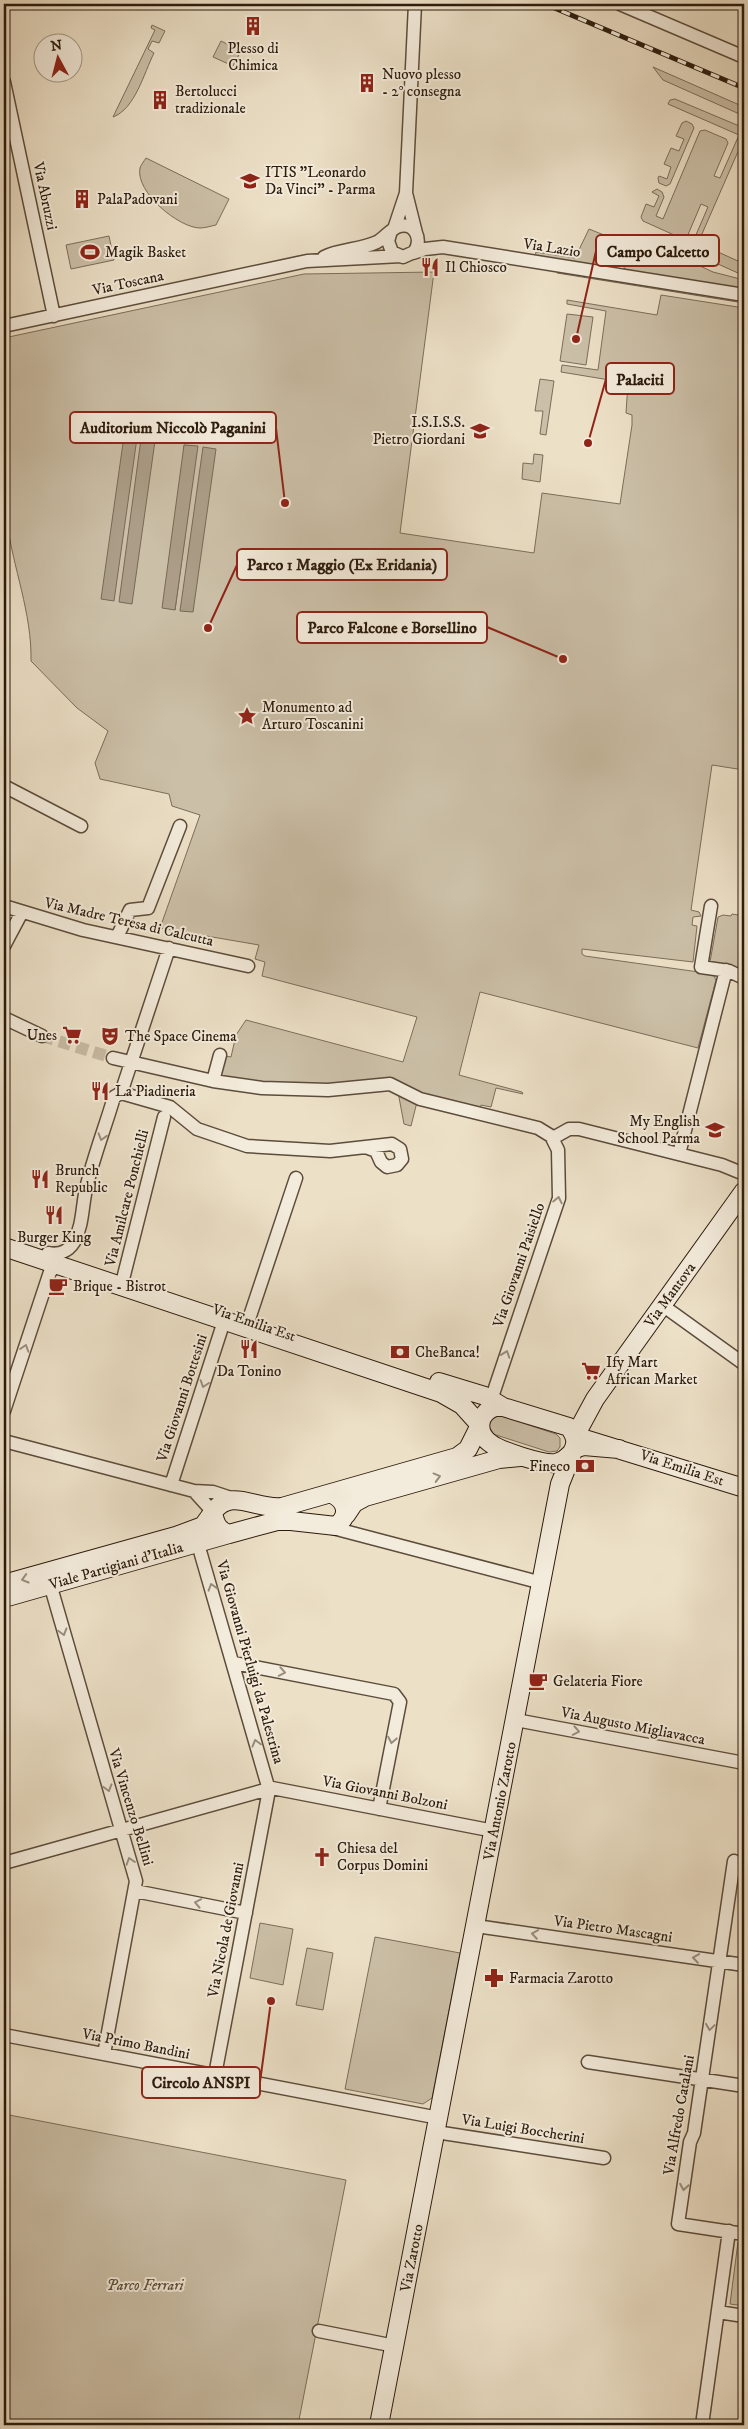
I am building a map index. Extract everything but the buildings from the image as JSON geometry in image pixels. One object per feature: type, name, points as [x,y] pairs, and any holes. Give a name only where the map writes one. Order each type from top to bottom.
[{"type":"main road","name":"Via Mantova","points":[[558,1422],[577,1416],[595,1398],[742,1199]]},
{"type":"main road","name":"Via Emilia Est","points":[[4,1240],[48,1253],[123,1283],[224,1321],[248,1324],[441,1393],[462,1405],[480,1425],[484,1437],[490,1444],[530,1458],[558,1462],[566,1458],[574,1442],[569,1427],[558,1422],[123,1283],[62,1268],[4,1247]]},
{"type":"main road","points":[[595,1398],[594,1419],[596,1427],[619,1449]]},
{"type":"main road","name":"Via Mantova","points":[[574,1442],[595,1398]]},
{"type":"main road","points":[[239,1500],[275,1508],[295,1505],[461,1456],[470,1446],[480,1425],[483,1413],[497,1404]]},
{"type":"main road","name":"Via Emilia Est","points":[[574,1442],[619,1449],[744,1488]]},
{"type":"main road","name":"Via Antonio Zarotto","points":[[438,2125],[494,1831],[522,1721],[542,1583],[560,1484],[574,1442]]},
{"type":"main road","points":[[328,1527],[336,1526],[354,1504],[365,1497],[499,1459],[530,1458],[547,1467],[560,1480],[560,1484]]},
{"type":"main road","points":[[332,1494],[341,1500],[345,1516]]},
{"type":"main road","name":"Viale Partigiani d'Italia","points":[[4,1598],[48,1579],[202,1526],[220,1503],[226,1500],[239,1500]]},
{"type":"main road","points":[[213,1512],[216,1525],[222,1532],[229,1534]]},
{"type":"main road","name":"Viale Partigiani d'Italia","points":[[4,1584],[48,1579],[198,1544],[277,1521],[309,1522],[328,1527]]},
{"type":"main road","name":"Via Zarotto","points":[[379,2425],[438,2125]]},
{"type":"main road","name":"Via Zarotto","points":[[385,2397],[390,2425]]},
{"type":"street","points":[[406,193],[418,245],[407,255],[392,252],[388,246],[406,193],[415,4]]},
{"type":"street","points":[[620,4],[744,58]]},
{"type":"street","name":"Via Abruzzi","points":[[4,82],[54,316]]},
{"type":"street","points":[[393,230],[406,226],[417,234]]},
{"type":"street","name":"Via Toscana","points":[[4,326],[319,259],[333,253],[373,243],[393,230]]},
{"type":"street","name":"Via Lazio","points":[[417,234],[443,247]]},
{"type":"street","name":"Via Lazio","points":[[407,255],[420,250],[443,247],[744,295]]},
{"type":"street","name":"Via Toscana","points":[[319,259],[337,261],[407,255]]},
{"type":"street","points":[[4,786],[81,826]]},
{"type":"street","points":[[116,937],[130,910],[148,908],[180,826]]},
{"type":"street","name":"Via Madre Teresa di Calcutta","points":[[4,906],[69,927],[248,966]]},
{"type":"street","points":[[711,906],[702,967],[726,970],[744,978]]},
{"type":"street","points":[[4,946],[22,912]]},
{"type":"street","points":[[48,1253],[60,1253],[73,1243],[81,1225],[86,1189],[114,1097],[120,1093],[169,948]]},
{"type":"street","points":[[679,1154],[726,970]]},
{"type":"street","points":[[4,1018],[42,1036]]},
{"type":"street","points":[[213,1081],[220,1055]]},
{"type":"street","points":[[113,1058],[213,1081],[295,1090],[343,1089],[390,1084],[420,1100],[538,1128],[553,1138],[565,1130],[576,1128],[726,1166],[744,1174]]},
{"type":"street","points":[[120,1093],[173,1108],[194,1127],[247,1146],[308,1151],[368,1148]]},
{"type":"street","name":"Via Amilcare Ponchielli","points":[[123,1283],[164,1117]]},
{"type":"street","name":"Via Giovanni Paisiello","points":[[497,1404],[558,1200],[560,1158],[553,1138]]},
{"type":"street","points":[[248,1324],[296,1178]]},
{"type":"street","points":[[4,1411],[50,1272],[55,1268],[62,1268]]},
{"type":"street","points":[[662,1305],[744,1364]]},
{"type":"street","name":"Via Giovanni Bottesini","points":[[171,1485],[224,1321]]},
{"type":"street","points":[[4,1440],[171,1485],[213,1492],[239,1500]]},
{"type":"street","points":[[194,1490],[213,1512]]},
{"type":"street","points":[[345,1516],[358,1533]]},
{"type":"street","points":[[328,1527],[358,1533],[542,1583]]},
{"type":"street","name":"Via Giovanni Pierluigi da Palestrina","points":[[198,1544],[234,1663],[269,1790]]},
{"type":"street","name":"Via Vincenzo Bellini","points":[[48,1579],[136,1881],[136,1891],[104,2054]]},
{"type":"street","points":[[234,1663],[394,1694],[400,1702],[379,1809]]},
{"type":"street","name":"Via Augusto Migliavacca","points":[[522,1721],[744,1763]]},
{"type":"street","name":"Via Giovanni Bolzoni","points":[[269,1790],[272,1788],[494,1831]]},
{"type":"street","points":[[4,1863],[269,1790]]},
{"type":"street","name":"Via Nicola de Giovanni","points":[[215,2076],[269,1790]]},
{"type":"street","name":"Via Alfredo Catalani","points":[[734,1861],[702,2080],[678,2224],[744,2234]]},
{"type":"street","points":[[136,1891],[246,1913]]},
{"type":"street","name":"Via Pietro Mascagni","points":[[476,1926],[744,1965]]},
{"type":"street","name":"Via Primo Bandini","points":[[4,2035],[215,2076],[438,2125]]},
{"type":"street","points":[[588,2062],[744,2086]]},
{"type":"street","name":"Via Luigi Boccherini","points":[[438,2125],[604,2158]]},
{"type":"street","points":[[702,2425],[729,2231]]},
{"type":"street","points":[[718,2312],[744,2316]]},
{"type":"street","points":[[319,2331],[395,2346]]},
{"type":"green space","points":[[152,25],[165,31],[159,43],[152,41],[148,49],[154,53],[133,99],[121,113],[113,117],[155,30],[151,28]]},
{"type":"green space","points":[[221,41],[241,51],[233,66],[213,57]]},
{"type":"green space","points":[[653,67],[744,107],[744,116],[663,80]]},
{"type":"green space","points":[[675,99],[744,128],[744,148],[740,147],[698,243],[738,261],[744,248],[744,269],[741,268],[738,273],[689,251],[708,207],[701,204],[687,237],[683,239],[643,221],[641,217],[646,204],[654,207],[659,196],[652,192],[657,189],[662,192],[664,197],[656,216],[663,219],[700,131],[705,130],[726,139],[728,143],[714,176],[720,178],[739,135],[668,104],[670,100]]},
{"type":"green space","points":[[686,121],[692,124],[694,128],[670,184],[666,186],[659,183],[658,178],[659,176],[667,179],[671,167],[664,164],[671,148],[679,151],[684,139],[676,136],[682,123]]},
{"type":"green space","points":[[146,158],[229,199],[216,225],[202,228],[191,226],[181,222],[160,207],[144,188],[140,177],[140,168]]},
{"type":"green space","points":[[589,229],[614,239],[598,265],[535,256],[536,252],[575,258]]},
{"type":"green space","name":"Magik Basket","points":[[109,236],[114,260],[71,269],[66,245]]},
{"type":"green space","points":[[657,246],[713,272],[744,280],[744,289],[628,271],[624,268],[624,253],[650,262]]},
{"type":"green space","points":[[557,271],[744,301],[744,303],[557,273]]},
{"type":"green space","points":[[434,272],[400,533],[534,553],[542,493],[620,504],[632,425],[632,415],[626,413],[628,383],[561,372],[562,365],[598,370],[606,311],[567,304],[567,300],[657,315],[661,295],[744,308],[744,770],[712,765],[691,910],[699,912],[701,916],[693,917],[692,925],[697,926],[693,962],[582,949],[582,954],[585,956],[713,974],[716,980],[698,1048],[480,992],[459,1075],[522,1092],[523,1094],[496,1088],[491,1107],[481,1105],[479,1110],[419,1094],[411,1126],[404,1124],[398,1092],[389,1088],[219,1084],[225,1056],[231,1057],[236,1035],[246,1020],[403,1062],[417,1017],[262,976],[265,962],[255,959],[259,945],[160,928],[200,815],[172,806],[169,794],[100,779],[95,763],[108,731],[77,708],[31,661],[29,625],[10,539],[5,499],[3,453],[4,338],[304,274]],"holes":[[[184,445],[197,447],[175,610]]]},
{"type":"green space","points":[[567,314],[593,317],[586,365],[560,361]]},
{"type":"green space","points":[[540,379],[554,381],[546,435],[540,434],[543,411],[535,411]]},
{"type":"green space","points":[[534,454],[543,455],[540,482],[522,479],[523,463],[533,464]]},
{"type":"green space","points":[[732,914],[744,916],[744,971],[733,966],[710,962],[718,917],[723,915],[731,916]]},
{"type":"green space","points":[[498,1415],[556,1434],[560,1438],[560,1447],[557,1451],[549,1452],[493,1434],[488,1426],[490,1419]]},
{"type":"green space","points":[[260,1923],[293,1929],[283,1985],[250,1978]]},
{"type":"green space","points":[[375,1937],[460,1953],[432,2098],[423,2104],[345,2089]]},
{"type":"green space","points":[[307,1948],[333,1953],[323,2010],[296,2005]]},
{"type":"green space","name":"Parco Ferrari","points":[[4,2114],[346,2180],[298,2425],[4,2425]]},
{"type":"green space","points":[[738,2242],[744,2243],[744,2306],[730,2304]]},
{"type":"shaded area","points":[[124,436],[137,438],[114,601],[101,599]]},
{"type":"shaded area","points":[[141,439],[155,441],[132,604],[119,602]]},
{"type":"shaded area","points":[[184,445],[198,446],[175,610],[162,608]]},
{"type":"shaded area","points":[[203,447],[216,449],[193,612],[180,611]]},
{"type":"tunnel","points":[[42,1036],[113,1058]]},
{"type":"railway","points":[[545,4],[744,88]]},
{"type":"place","name":"Plesso di Chimica","points":[[253,26]]},
{"type":"place","name":"Nuovo plesso - 2° consegna","points":[[367,83]]},
{"type":"place","name":"Bertolucci tradizionale","points":[[160,100]]},
{"type":"place","name":"ITIS \"Leonardo Da Vinci\" - Parma","points":[[250,181]]},
{"type":"place","name":"PalaPadovani","points":[[82,199]]},
{"type":"place","name":"Magik Basket","points":[[90,252]]},
{"type":"place","name":"Il Chiosco","points":[[430,267]]},
{"type":"place","name":"Campo Calcetto","points":[[576,339]]},
{"type":"place","name":"I.S.I.S.S. Pietro Giordani","points":[[480,431]]},
{"type":"place","name":"Palaciti","points":[[588,443]]},
{"type":"place","name":"Auditorium Niccolò Paganini","points":[[285,503]]},
{"type":"place","name":"Parco 1 Maggio (Ex Eridania)","points":[[208,628]]},
{"type":"place","name":"Parco Falcone e Borsellino","points":[[563,659]]},
{"type":"place","name":"Monumento ad Arturo Toscanini","points":[[247,716]]},
{"type":"place","name":"Unes","points":[[72,1035]]},
{"type":"place","name":"The Space Cinema","points":[[110,1036]]},
{"type":"place","name":"La Piadineria","points":[[100,1091]]},
{"type":"place","name":"My English School Parma","points":[[715,1130]]},
{"type":"place","name":"Brunch Republic","points":[[40,1179]]},
{"type":"place","name":"Burger King","points":[[54,1215]]},
{"type":"place","name":"Brique - Bistrot","points":[[58,1286]]},
{"type":"place","name":"Da Tonino","points":[[249,1349]]},
{"type":"place","name":"CheBanca!","points":[[400,1352]]},
{"type":"place","name":"Ify Mart African Market","points":[[591,1371]]},
{"type":"place","name":"Fineco","points":[[585,1466]]},
{"type":"place","name":"Gelateria Fiore","points":[[538,1681]]},
{"type":"place","name":"Chiesa del Corpus Domini","points":[[322,1857]]},
{"type":"place","name":"Farmacia Zarotto","points":[[494,1978]]},
{"type":"place","name":"Circolo ANSPI","points":[[271,2001]]}]
